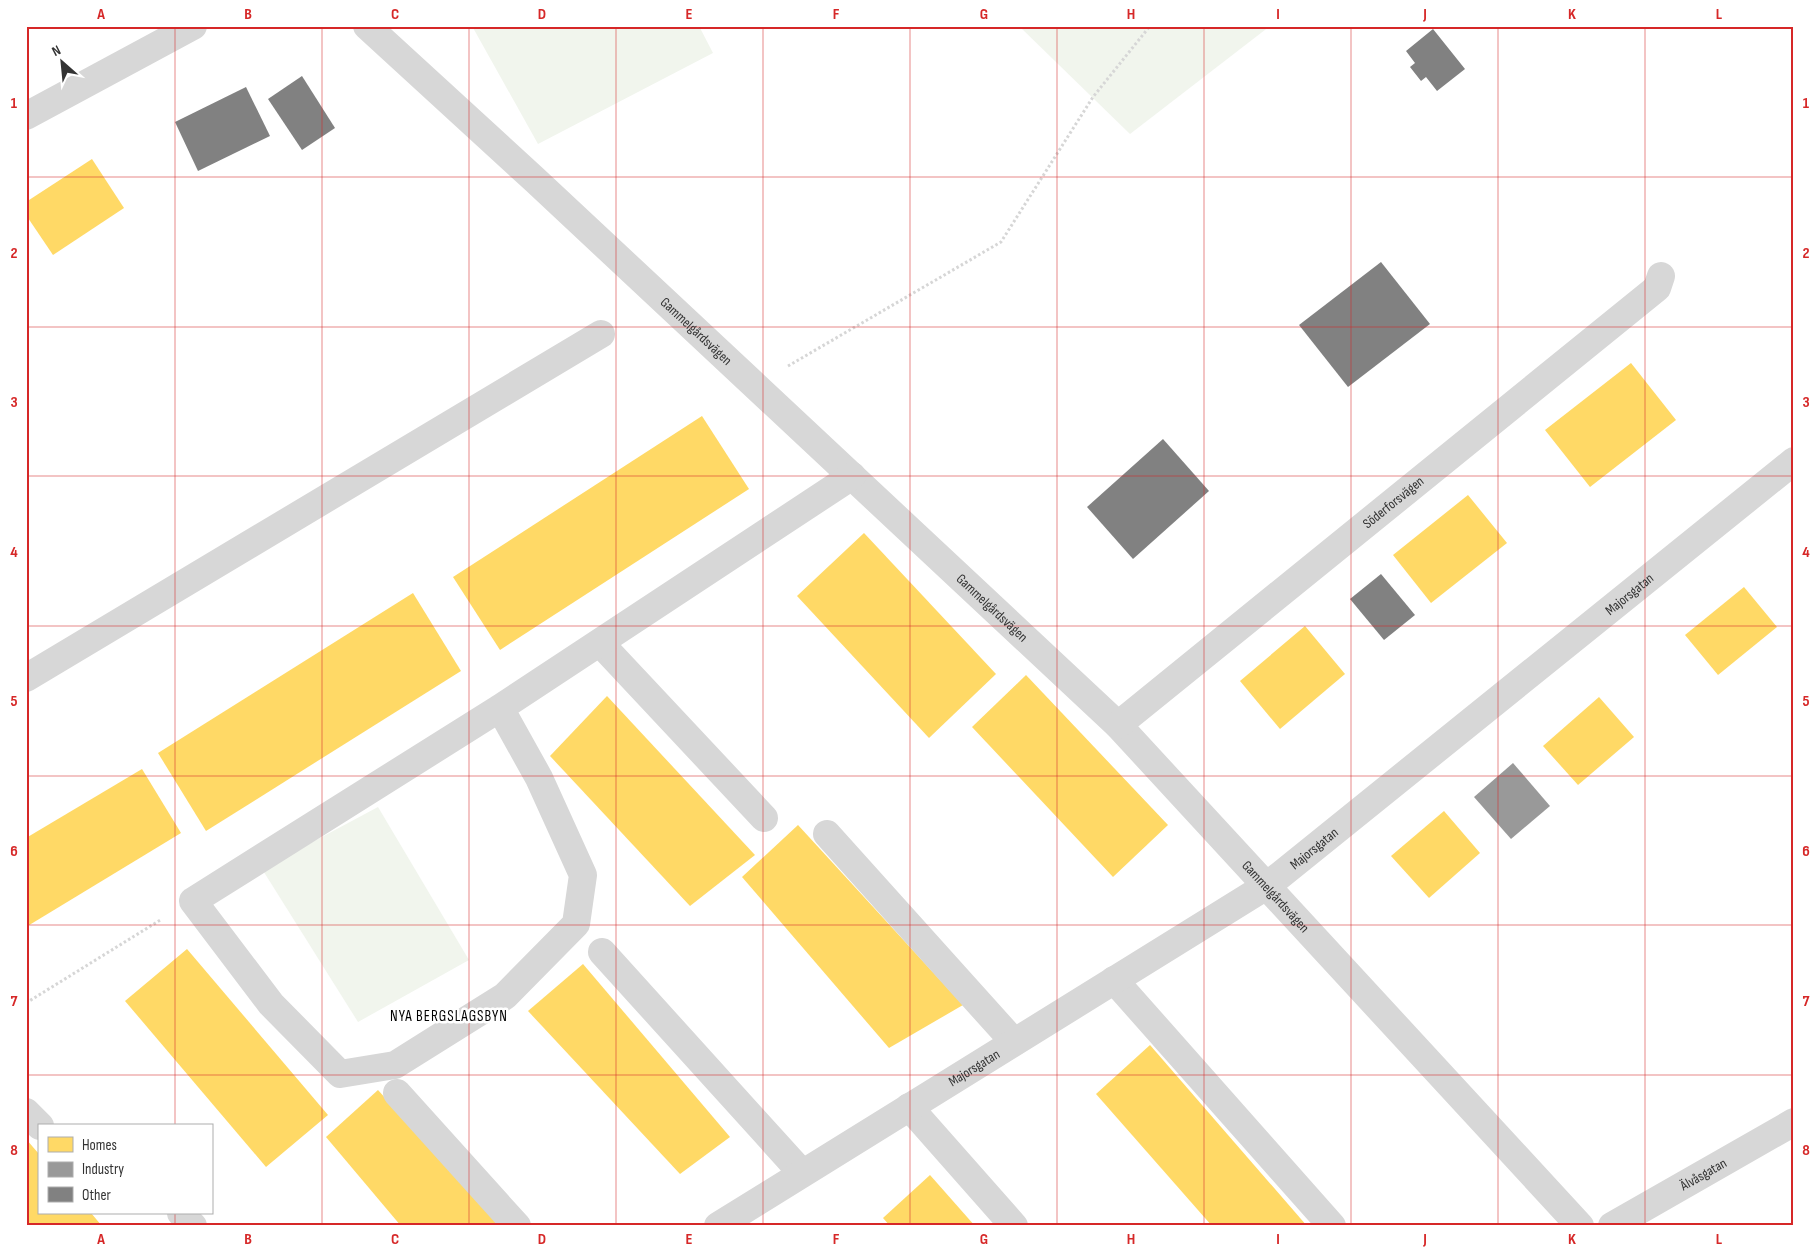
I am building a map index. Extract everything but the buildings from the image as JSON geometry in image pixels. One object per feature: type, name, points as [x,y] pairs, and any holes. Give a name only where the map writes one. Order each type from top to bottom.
[{"type":"street","points":[[26,116],[193,26]]},
{"type":"street","name":"Gammelgårdsvägen","points":[[367,26],[756,386],[1118,725],[1268,885],[1575,1224]]},
{"type":"street","name":"Söderforsvägen","points":[[1118,725],[1657,288],[1660,276]]},
{"type":"street","points":[[26,678],[601,334]]},
{"type":"street","name":"Majorsgatan","points":[[718,1226],[908,1106],[1268,885],[1794,461]]},
{"type":"street","points":[[500,708],[540,778],[583,875],[576,924],[505,996],[395,1065],[340,1074],[271,1004],[193,901],[500,708],[852,476]]},
{"type":"street","points":[[600,643],[764,818]]},
{"type":"street","points":[[827,834],[1014,1042]]},
{"type":"street","points":[[602,952],[802,1173]]},
{"type":"street","points":[[1114,980],[1332,1226]]},
{"type":"street","points":[[397,1093],[518,1226]]},
{"type":"street","points":[[908,1106],[1014,1226]]},
{"type":"street","points":[[26,1112],[38,1124]]},
{"type":"street","name":"Älvåsgatan","points":[[1612,1226],[1794,1122]]},
{"type":"street","points":[[183,1214],[193,1226]]},
{"type":"path","points":[[756,386],[1001,242],[1093,97],[1150,26]]},
{"type":"path","points":[[26,1003],[193,901]]},
{"type":"shaded area","points":[[472,26],[699,26],[713,53],[538,144]]},
{"type":"shaded area","points":[[1019,26],[1270,26],[1130,134]]},
{"type":"shaded area","points":[[378,807],[469,960],[358,1022],[262,869]]},
{"type":"district","name":"NYA BERGSLAGSBYN","points":[[449,1016]]}]
